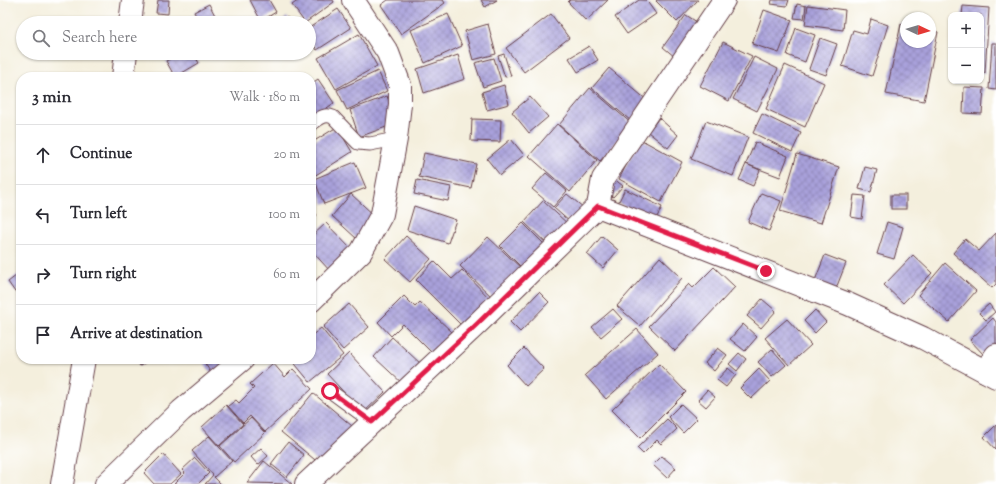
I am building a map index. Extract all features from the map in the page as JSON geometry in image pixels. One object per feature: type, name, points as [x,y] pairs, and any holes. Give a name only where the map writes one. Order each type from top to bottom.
[{"type":"street","points":[[131,16],[133,0]]},
{"type":"street","points":[[316,296],[361,252],[382,214],[396,139],[400,84],[388,53],[353,0]]},
{"type":"street","points":[[306,484],[477,324],[598,206],[603,180],[724,0]]},
{"type":"street","points":[[124,72],[125,60]]},
{"type":"street","points":[[598,206],[848,304],[992,368]]},
{"type":"street","points":[[62,484],[83,364]]},
{"type":"street","points":[[106,484],[181,411],[237,364]]},
{"type":"lane","points":[[316,121],[324,115],[334,117],[358,143],[370,144],[396,139]]},
{"type":"lane","points":[[330,391],[372,422]]},
{"type":"building","points":[[158,0],[169,0],[168,14],[156,13]]},
{"type":"building","points":[[250,0],[269,0],[276,12],[269,16],[258,16]]},
{"type":"building","points":[[299,0],[333,0],[334,2],[315,16],[300,16],[292,5]]},
{"type":"building","points":[[388,0],[443,0],[445,3],[401,34],[381,5]]},
{"type":"building","points":[[481,0],[497,0],[485,7]]},
{"type":"building","points":[[570,0],[608,0],[586,21],[568,2]]},
{"type":"building","points":[[639,0],[646,0],[656,14],[627,34],[615,17]]},
{"type":"building","points":[[698,0],[677,22],[656,1]]},
{"type":"building","points":[[772,0],[789,0],[787,6],[771,4]]},
{"type":"building","points":[[209,4],[215,16],[196,16],[194,12]]},
{"type":"building","points":[[797,4],[806,6],[804,19],[794,18]]},
{"type":"building","points":[[808,5],[845,10],[843,30],[805,25]]},
{"type":"building","points":[[963,6],[989,8],[985,73],[984,12],[962,12]]},
{"type":"building","points":[[338,9],[351,28],[317,50],[316,23]]},
{"type":"building","points":[[764,10],[792,20],[779,53],[752,44]]},
{"type":"building","points":[[448,14],[462,46],[425,63],[411,30]]},
{"type":"building","points":[[551,14],[569,38],[524,72],[506,48]]},
{"type":"building","points":[[686,15],[700,24],[675,57],[663,47]]},
{"type":"building","points":[[871,19],[888,25],[872,76],[842,66],[853,30],[867,34]]},
{"type":"building","points":[[488,24],[496,54],[473,60],[465,31]]},
{"type":"building","points":[[796,28],[815,35],[805,62],[787,55]]},
{"type":"building","points":[[900,29],[900,48],[935,48],[924,101],[886,94]]},
{"type":"building","points":[[936,32],[938,32],[936,42]]},
{"type":"building","points":[[359,34],[377,66],[336,89],[318,58]]},
{"type":"building","points":[[820,38],[837,44],[826,75],[809,69]]},
{"type":"building","points":[[723,42],[752,56],[729,101],[700,86]]},
{"type":"building","points":[[992,43],[996,43],[996,90],[989,89]]},
{"type":"building","points":[[589,46],[598,60],[578,72],[569,58]]},
{"type":"building","points":[[504,54],[511,76],[505,77],[498,56]]},
{"type":"building","points":[[458,55],[465,79],[424,93],[417,69]]},
{"type":"building","points":[[754,57],[778,69],[757,111],[733,99]]},
{"type":"building","points":[[494,58],[501,81],[483,87],[475,63]]},
{"type":"building","points":[[197,60],[199,63],[184,72],[172,72],[166,61]]},
{"type":"building","points":[[785,65],[824,83],[805,127],[766,109]]},
{"type":"building","points":[[609,68],[648,101],[631,121],[592,88]]},
{"type":"building","points":[[378,71],[387,91],[347,110],[337,90]]},
{"type":"building","points":[[318,79],[334,103],[316,116],[316,80]]},
{"type":"building","points":[[504,85],[509,104],[487,110],[482,92]]},
{"type":"building","points":[[964,87],[984,88],[982,114],[963,113]]},
{"type":"building","points":[[590,88],[632,124],[600,161],[559,125]]},
{"type":"building","points":[[387,96],[397,123],[359,137],[350,110]]},
{"type":"building","points":[[530,97],[548,117],[529,133],[512,112]]},
{"type":"building","points":[[762,114],[801,133],[792,152],[753,133]]},
{"type":"building","points":[[659,118],[678,135],[668,148],[648,132]]},
{"type":"building","points":[[472,119],[501,120],[500,142],[471,141]]},
{"type":"building","points":[[706,121],[748,137],[733,176],[691,159]]},
{"type":"building","points":[[557,124],[597,160],[570,192],[529,156]]},
{"type":"building","points":[[337,127],[352,152],[316,175],[316,140]]},
{"type":"building","points":[[511,139],[524,155],[500,175],[487,159]]},
{"type":"building","points":[[640,139],[682,162],[661,202],[619,179]]},
{"type":"building","points":[[755,142],[788,156],[780,177],[746,164]]},
{"type":"building","points":[[424,153],[476,164],[471,188],[419,177]]},
{"type":"building","points":[[797,154],[839,167],[821,223],[780,211]]},
{"type":"building","points":[[355,162],[366,188],[324,204],[316,184],[316,178]]},
{"type":"building","points":[[746,164],[760,170],[753,186],[739,180]]},
{"type":"building","points":[[865,167],[877,170],[871,192],[859,189]]},
{"type":"building","points":[[546,173],[567,191],[553,207],[532,189]]},
{"type":"building","points":[[613,178],[623,186],[613,197],[604,190]]},
{"type":"building","points":[[417,180],[451,187],[448,201],[414,194]]},
{"type":"building","points":[[625,189],[662,207],[655,221],[618,203]]},
{"type":"building","points":[[761,193],[781,201],[769,231],[748,222]]},
{"type":"building","points":[[351,194],[376,217],[357,239],[332,216]]},
{"type":"building","points":[[567,194],[584,208],[571,223],[554,208]]},
{"type":"building","points":[[854,195],[865,196],[862,219],[851,217]]},
{"type":"building","points":[[891,195],[906,195],[906,209],[891,209]]},
{"type":"building","points":[[543,201],[570,226],[550,247],[524,222]]},
{"type":"building","points":[[414,206],[456,220],[448,243],[407,230]]},
{"type":"building","points":[[887,222],[903,227],[894,259],[877,254]]},
{"type":"building","points":[[326,223],[352,250],[330,271],[316,256],[316,232]]},
{"type":"building","points":[[523,223],[548,248],[525,271],[500,246]]},
{"type":"building","points":[[996,233],[996,284],[992,288],[953,253],[965,239],[979,251]]},
{"type":"building","points":[[406,236],[431,259],[410,282],[385,259]]},
{"type":"building","points":[[602,236],[618,250],[603,268],[587,254]]},
{"type":"building","points":[[488,237],[523,270],[495,300],[460,266]]},
{"type":"building","points":[[825,255],[846,263],[835,291],[814,283]]},
{"type":"building","points":[[913,255],[932,273],[903,303],[884,285]]},
{"type":"building","points":[[660,257],[682,278],[640,326],[617,306]]},
{"type":"building","points":[[434,261],[452,279],[462,270],[493,302],[465,329],[416,280]]},
{"type":"building","points":[[945,263],[976,291],[949,322],[918,295]]},
{"type":"building","points":[[714,267],[735,287],[675,351],[649,326],[689,284],[693,288]]},
{"type":"building","points":[[16,276],[16,291],[15,292],[8,282]]},
{"type":"building","points":[[539,292],[549,302],[520,332],[510,322]]},
{"type":"building","points":[[404,296],[415,307],[420,302],[452,332],[432,353],[403,324],[391,336],[378,322]]},
{"type":"building","points":[[762,299],[776,311],[761,328],[747,316]]},
{"type":"building","points":[[349,304],[369,327],[343,350],[323,327]]},
{"type":"building","points":[[989,304],[995,312],[986,320],[979,313]]},
{"type":"building","points":[[613,309],[622,319],[601,337],[592,327]]},
{"type":"building","points":[[815,310],[826,322],[815,333],[804,321]]},
{"type":"building","points":[[993,318],[996,322],[996,344],[984,355],[970,340]]},
{"type":"building","points":[[787,319],[811,345],[789,365],[765,338]]},
{"type":"building","points":[[743,324],[757,337],[745,351],[730,339]]},
{"type":"building","points":[[321,328],[343,355],[310,382],[295,364],[316,364],[316,332]]},
{"type":"building","points":[[637,329],[658,353],[606,399],[585,375]]},
{"type":"building","points":[[392,337],[422,365],[404,385],[374,357]]},
{"type":"building","points":[[524,348],[544,369],[526,386],[507,365]]},
{"type":"building","points":[[718,348],[727,355],[714,371],[705,363]]},
{"type":"building","points":[[772,349],[786,365],[772,377],[758,362]]},
{"type":"building","points":[[349,353],[385,392],[363,413],[327,374]]},
{"type":"building","points":[[739,353],[746,359],[737,371],[729,364]]},
{"type":"building","points":[[205,364],[226,364],[213,376]]},
{"type":"building","points":[[272,364],[274,364],[285,377],[293,369],[312,389],[265,432],[250,416],[243,423],[228,406],[236,400],[239,403],[254,388],[250,384]]},
{"type":"building","points":[[659,364],[686,392],[640,438],[612,410]]},
{"type":"building","points":[[728,368],[736,375],[726,387],[717,380]]},
{"type":"building","points":[[759,369],[770,381],[751,399],[740,388]]},
{"type":"building","points":[[707,390],[715,397],[706,407],[698,400]]},
{"type":"building","points":[[313,393],[352,426],[320,464],[281,432]]},
{"type":"building","points":[[681,404],[697,419],[683,433],[668,417]]},
{"type":"building","points":[[226,405],[243,424],[219,446],[202,427]]},
{"type":"building","points":[[251,418],[265,433],[234,462],[220,446]]},
{"type":"building","points":[[667,419],[677,429],[661,444],[657,440],[643,454],[637,448]]},
{"type":"building","points":[[996,425],[996,450],[984,437]]},
{"type":"building","points":[[209,436],[232,461],[214,477],[221,484],[205,484],[213,475],[192,451]]},
{"type":"building","points":[[288,442],[304,455],[287,477],[271,464]]},
{"type":"building","points":[[261,448],[268,456],[258,465],[251,457]]},
{"type":"building","points":[[163,454],[181,474],[170,484],[154,484],[144,473]]},
{"type":"building","points":[[662,456],[676,468],[667,478],[653,465]]},
{"type":"building","points":[[195,458],[209,473],[198,484],[174,484],[185,473],[182,470]]},
{"type":"building","points":[[264,461],[292,484],[247,483]]},
{"type":"route","points":[[330,391],[372,422],[477,324],[598,206],[766,271]]}]
